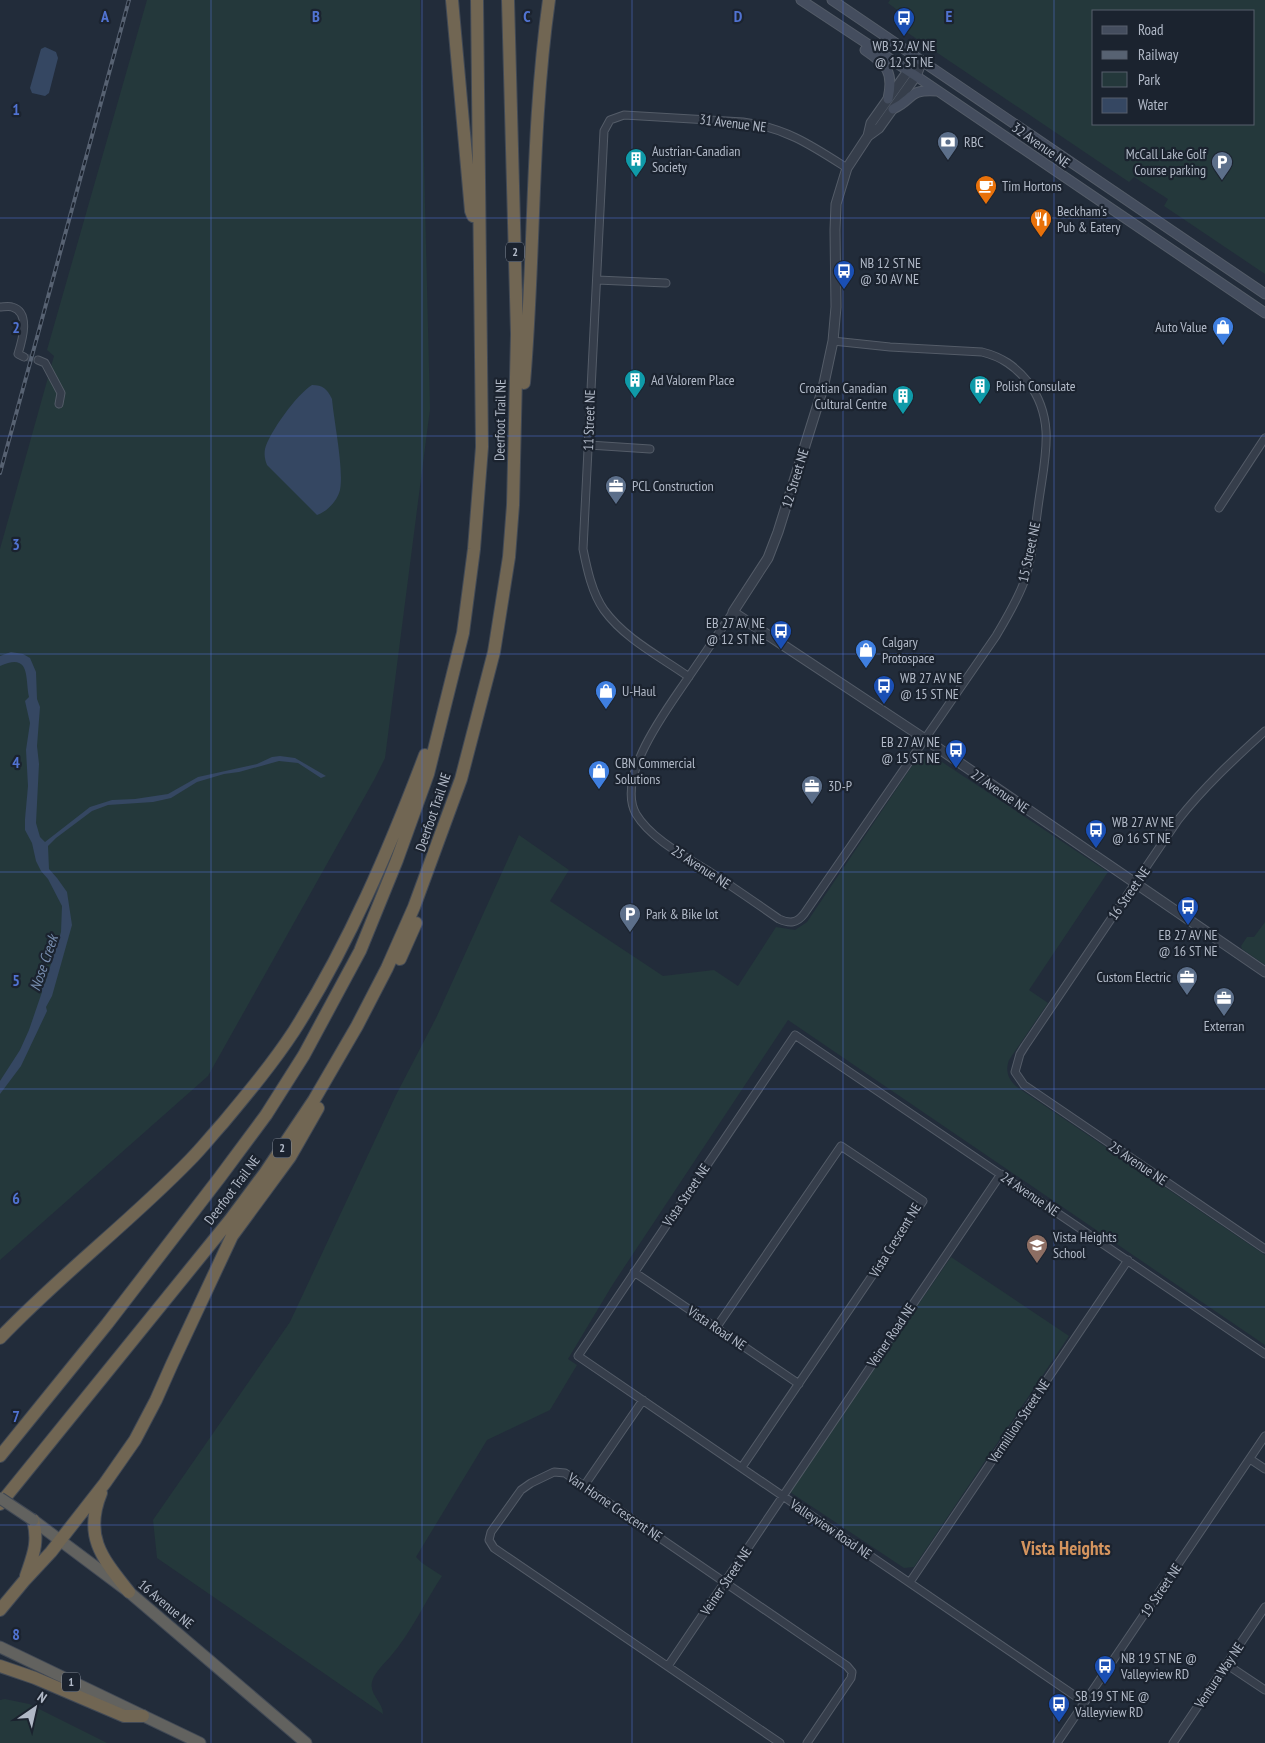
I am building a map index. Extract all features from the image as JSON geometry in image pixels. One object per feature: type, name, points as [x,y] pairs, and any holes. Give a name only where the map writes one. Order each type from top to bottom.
[{"type":"highway","points":[[452,0],[471,210],[479,236]]},
{"type":"highway","name":"Deerfoot Trail NE","points":[[0,1456],[95,1338],[220,1177],[266,1115],[304,1055],[360,951],[397,860],[428,774],[463,633],[474,549],[482,447],[477,0]]},
{"type":"highway","name":"Deerfoot Trail NE","points":[[0,1504],[230,1220],[276,1157],[314,1100],[357,1026],[387,968],[414,907],[461,779],[494,652],[509,557],[513,505],[517,334],[508,0]]},
{"type":"highway","points":[[513,505],[527,348],[534,183],[549,0]]},
{"type":"highway","points":[[0,1338],[24,1313],[161,1190],[192,1158],[256,1084],[294,1032],[362,909],[398,826],[444,706]]},
{"type":"highway","points":[[0,1610],[51,1552],[105,1483],[135,1440],[156,1400],[232,1236],[290,1157],[344,1064],[409,942],[444,853],[470,774],[473,755],[472,737]]},
{"type":"highway","points":[[105,1483],[93,1517],[95,1539],[105,1560],[129,1592]]},
{"type":"highway","name":"16 Avenue NE","points":[[0,1498],[33,1520],[129,1592],[306,1743]]},
{"type":"highway","points":[[24,1581],[36,1543],[36,1531],[33,1520]]},
{"type":"highway","name":"1","points":[[0,1647],[200,1743]]},
{"type":"highway","points":[[0,1666],[35,1678],[124,1716],[143,1716]]},
{"type":"main road","name":"32 Avenue NE","points":[[801,0],[1265,313]]},
{"type":"main road","name":"32 Avenue NE","points":[[832,0],[1265,294]]},
{"type":"main road","points":[[846,30],[860,47],[878,59],[886,69],[892,83],[888,98]]},
{"type":"main road","points":[[893,109],[919,91],[937,91]]},
{"type":"street","name":"12 Street NE","points":[[630,790],[640,755],[652,731],[768,558],[778,532],[823,388],[834,341],[836,307],[836,204],[847,168],[868,136],[872,123],[888,98],[922,61]]},
{"type":"street","name":"12 Street NE","points":[[868,136],[879,128],[893,109],[912,74]]},
{"type":"street","name":"31 Avenue NE","points":[[610,120],[624,115],[758,124],[794,136],[847,168]]},
{"type":"street","name":"11 Street NE","points":[[610,120],[604,131],[602,142],[583,549],[595,591],[604,610],[622,630],[689,677]]},
{"type":"street","points":[[597,280],[666,283]]},
{"type":"street","points":[[0,307],[13,307],[21,312],[24,327],[18,354],[24,357]]},
{"type":"street","name":"15 Street NE","points":[[794,922],[800,920],[996,636],[1017,598],[1024,583],[1034,539],[1047,433],[1045,414],[1038,395],[1021,373],[1007,361],[994,355],[982,352],[834,341]]},
{"type":"street","points":[[38,360],[45,363],[61,393],[60,404]]},
{"type":"street","points":[[1219,508],[1265,438]]},
{"type":"street","points":[[588,445],[650,449]]},
{"type":"street","name":"27 Avenue NE","points":[[733,612],[924,739],[1265,972]]},
{"type":"street","name":"16 Street NE","points":[[1015,1072],[1020,1054],[1178,820],[1223,769],[1265,731]]},
{"type":"street","name":"25 Avenue NE","points":[[630,790],[636,813],[670,847],[779,919],[786,922],[794,922]]},
{"type":"street","name":"24 Avenue NE","points":[[795,1035],[1265,1354]]},
{"type":"street","name":"Vista Street NE","points":[[578,1356],[795,1035]]},
{"type":"street","name":"25 Avenue NE","points":[[1015,1072],[1024,1085],[1265,1249]]},
{"type":"street","name":"Vista Crescent NE","points":[[716,1328],[841,1146],[922,1201],[742,1467]]},
{"type":"street","name":"Veiner Road NE","points":[[784,1496],[786,1489],[1001,1174]]},
{"type":"street","name":"Vermillion Street NE","points":[[910,1582],[1128,1260]]},
{"type":"street","name":"Vista Road NE","points":[[634,1272],[798,1384]]},
{"type":"street","name":"Valleyview Road NE","points":[[578,1356],[1084,1702]]},
{"type":"street","points":[[584,1486],[643,1400]]},
{"type":"street","name":"19 Street NE","points":[[1057,1743],[1265,1436]]},
{"type":"street","points":[[1250,1459],[1265,1469]]},
{"type":"street","name":"Van Horne Crescent NE","points":[[780,1743],[494,1548],[489,1536],[521,1490],[530,1483],[554,1472],[565,1473],[847,1666],[852,1672],[851,1678],[807,1743]]},
{"type":"street","name":"Veiner Street NE","points":[[668,1666],[784,1496]]},
{"type":"street","name":"Ventura Way NE","points":[[1173,1743],[1265,1607]]},
{"type":"street","points":[[1226,1664],[1265,1690]]},
{"type":"green space","points":[[147,0],[420,0],[430,409],[385,758],[374,780],[208,1076],[0,1260],[0,549],[54,356],[47,350]]},
{"type":"green space","points":[[890,0],[1265,0],[1265,274],[1164,206],[1168,199],[1134,177],[1129,182],[896,25],[904,15],[888,3]]},
{"type":"green space","points":[[936,758],[1108,872],[1029,990],[1048,1003],[1009,1060],[1008,1075],[1017,1087],[1265,1255],[1265,1345],[788,1020],[613,1284],[568,1359],[577,1365],[550,1410],[487,1440],[416,1557],[442,1576],[398,1648],[373,1679],[372,1691],[381,1706],[383,1714],[157,1558],[153,1520],[290,1322],[396,1095],[436,1018],[519,835],[569,870],[550,901],[663,976],[714,970],[738,986],[776,927],[795,930],[807,922],[916,760]]},
{"type":"green space","points":[[1265,922],[1265,965],[1242,949],[1241,946],[1247,937],[1254,937]]},
{"type":"green space","points":[[951,1257],[1069,1336],[914,1567],[904,1568],[790,1492]]},
{"type":"green space","points":[[5,1699],[29,1704],[107,1743],[0,1743],[0,1700]]},
{"type":"water","points":[[45,47],[56,52],[58,58],[49,93],[45,96],[32,93],[30,88],[41,49]]},
{"type":"water","points":[[312,385],[324,388],[332,399],[341,470],[340,490],[337,498],[332,505],[317,515],[267,465],[265,459],[265,449],[278,424],[292,405]]},
{"type":"water","points":[[11,652],[23,654],[30,658],[36,672],[37,699],[40,707],[37,746],[39,764],[36,823],[40,837],[45,842],[90,807],[112,800],[168,794],[198,777],[257,764],[272,757],[295,758],[326,776],[321,778],[298,763],[279,761],[197,782],[171,798],[153,802],[108,805],[92,811],[56,838],[48,846],[49,869],[67,892],[72,925],[52,996],[46,1007],[47,1011],[21,1066],[0,1094],[0,1081],[20,1050],[45,983],[61,932],[62,906],[36,861],[32,843],[25,830],[28,786],[26,750],[30,723],[25,701],[29,697],[25,669],[22,665],[17,662],[0,666],[0,656]]},
{"type":"tunnel","points":[[24,357],[38,360]]},
{"type":"railway","points":[[0,473],[129,0]]},
{"type":"place","name":"WB 32 AV NE @ 12 ST NE","points":[[904,37]]},
{"type":"place","name":"RBC","points":[[948,161]]},
{"type":"place","name":"Austrian-Canadian Society","points":[[636,178]]},
{"type":"place","name":"McCall Lake Golf Course parking","points":[[1222,181]]},
{"type":"place","name":"Tim Hortons","points":[[986,205]]},
{"type":"place","name":"Beckham's Pub & Eatery","points":[[1041,238]]},
{"type":"place","name":"NB 12 ST NE @ 30 AV NE","points":[[844,290]]},
{"type":"place","name":"Auto Value","points":[[1223,346]]},
{"type":"place","name":"Ad Valorem Place","points":[[635,399]]},
{"type":"place","name":"Polish Consulate","points":[[980,405]]},
{"type":"place","name":"Croatian Canadian Cultural Centre","points":[[903,415]]},
{"type":"place","name":"PCL Construction","points":[[616,505]]},
{"type":"place","name":"EB 27 AV NE @ 12 ST NE","points":[[781,650]]},
{"type":"place","name":"Calgary Protospace","points":[[866,669]]},
{"type":"place","name":"WB 27 AV NE @ 15 ST NE","points":[[884,705]]},
{"type":"place","name":"U-Haul","points":[[606,710]]},
{"type":"place","name":"EB 27 AV NE @ 15 ST NE","points":[[956,769]]},
{"type":"place","name":"CBN Commercial Solutions","points":[[599,790]]},
{"type":"place","name":"3D-P","points":[[812,805]]},
{"type":"place","name":"WB 27 AV NE @ 16 ST NE","points":[[1096,849]]},
{"type":"place","name":"EB 27 AV NE @ 16 ST NE","points":[[1188,926]]},
{"type":"place","name":"Park & Bike lot","points":[[630,933]]},
{"type":"place","name":"Custom Electric","points":[[1187,996]]},
{"type":"place","name":"Exterran","points":[[1224,1017]]},
{"type":"place","name":"Vista Heights School","points":[[1037,1264]]},
{"type":"place","name":"NB 19 ST NE @ Valleyview RD","points":[[1105,1685]]},
{"type":"place","name":"SB 19 ST NE @ Valleyview RD","points":[[1059,1723]]},
{"type":"district","name":"Vista Heights","points":[[1066,1548]]},
{"type":"water label","name":"Nose Creek","points":[[44,963]]}]
